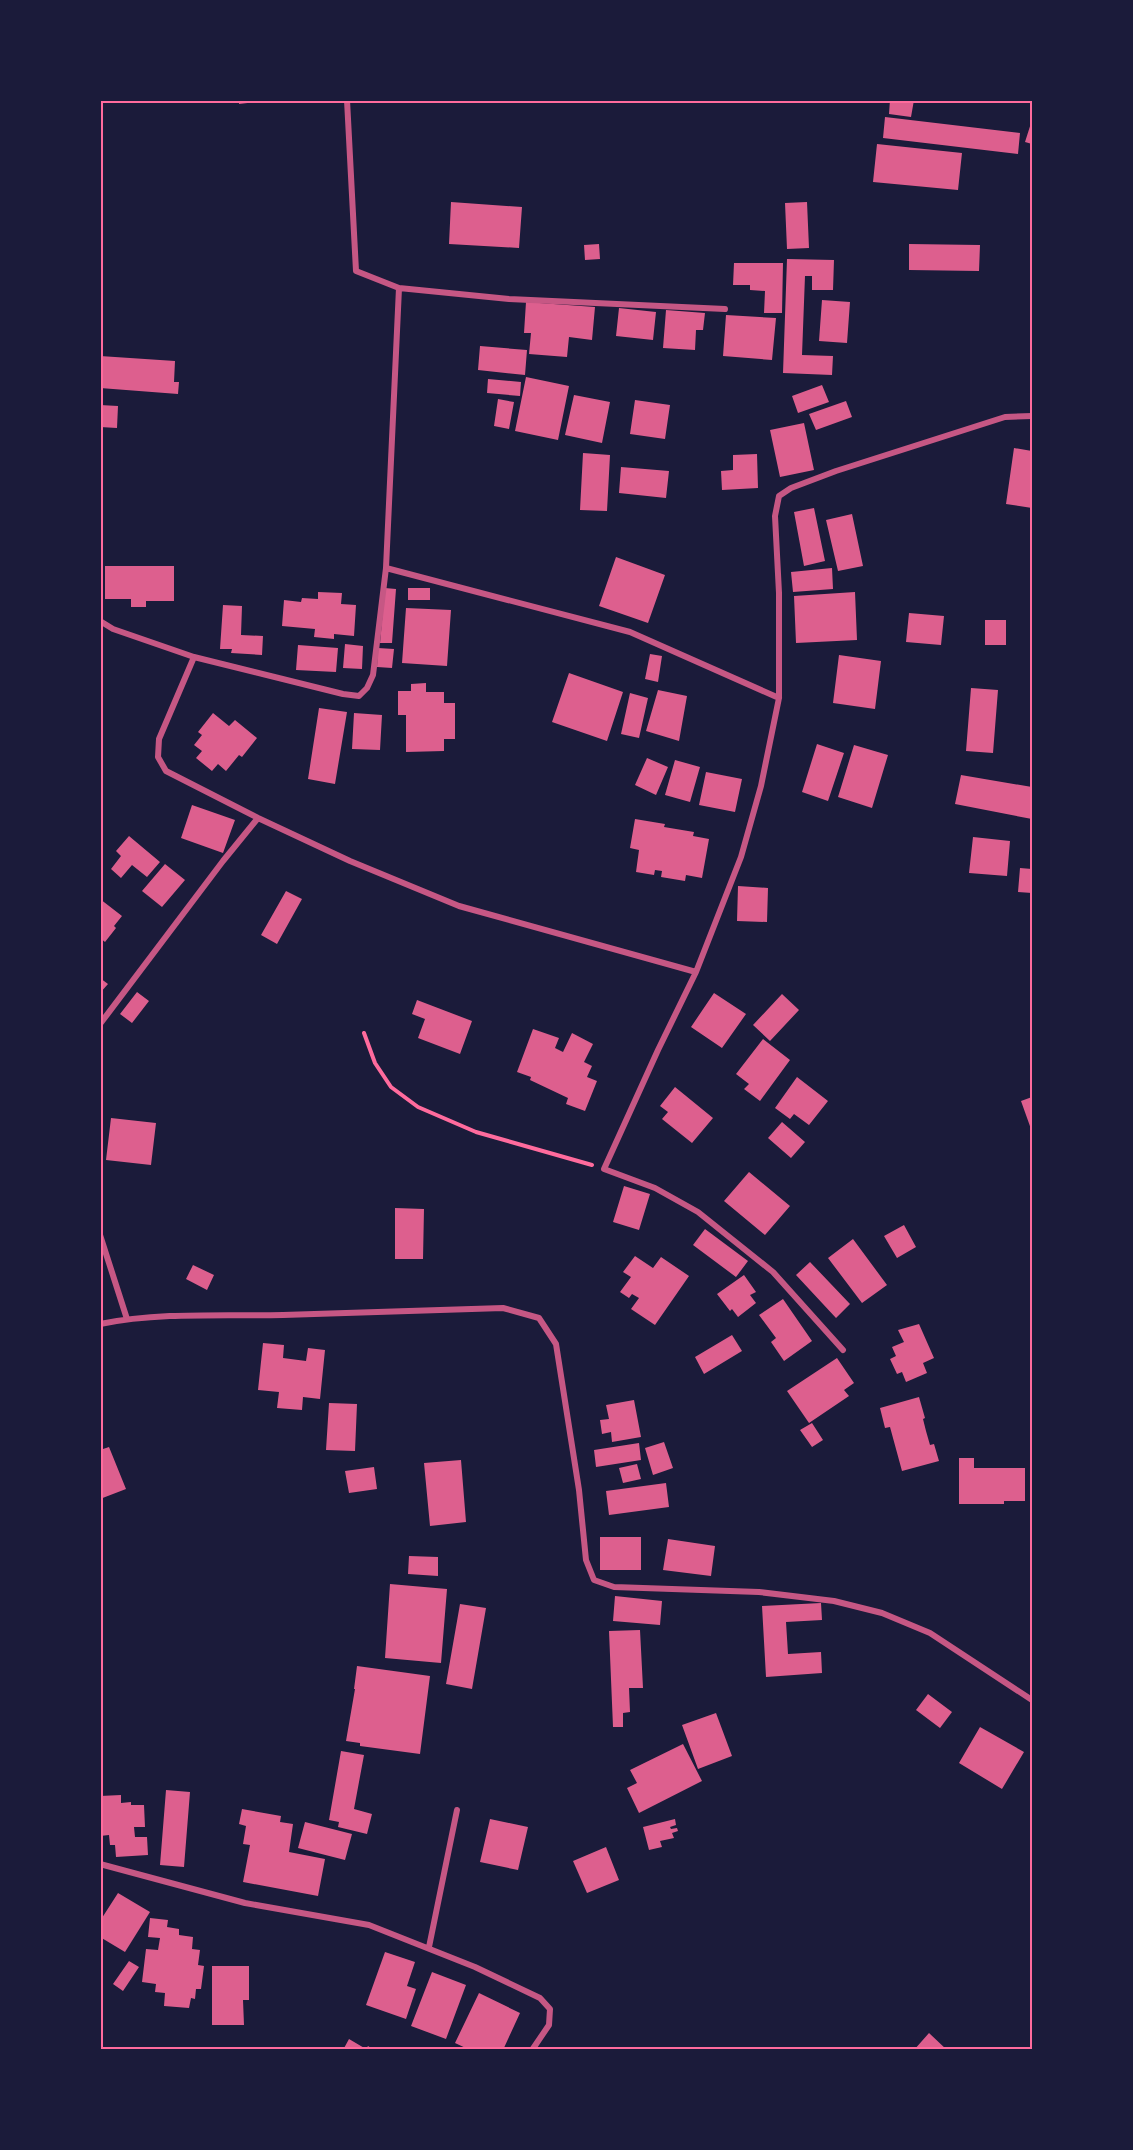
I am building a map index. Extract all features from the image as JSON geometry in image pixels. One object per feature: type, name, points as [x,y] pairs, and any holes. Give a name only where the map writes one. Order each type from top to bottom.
[{"type":"street","points":[[347,100],[356,271],[399,288],[509,299],[725,309]]},
{"type":"street","points":[[100,621],[113,629],[194,657],[343,694],[359,696],[367,688],[373,675],[386,568],[399,288]]},
{"type":"street","points":[[843,1350],[773,1272],[698,1212],[655,1188],[604,1169],[696,972],[741,857],[761,786],[779,698],[779,593],[775,516],[779,496],[791,488],[836,471],[1005,417],[1032,416]]},
{"type":"street","points":[[386,568],[630,632],[779,698]]},
{"type":"street","points":[[194,657],[159,739],[158,757],[166,771],[350,861],[459,906],[696,972]]},
{"type":"street","points":[[100,1024],[258,818]]},
{"type":"street","points":[[100,1235],[127,1319]]},
{"type":"street","points":[[100,1324],[127,1319],[210,1315],[503,1308],[539,1318],[556,1344],[579,1490],[586,1560],[594,1580],[614,1587],[759,1592],[834,1601],[882,1612],[930,1633],[1032,1700]]},
{"type":"street","points":[[429,1947],[457,1810]]},
{"type":"street","points":[[100,1864],[245,1903],[369,1925],[429,1947],[540,1998],[550,2009],[549,2025],[532,2049]]},
{"type":"path","points":[[364,1033],[375,1063],[391,1087],[418,1107],[476,1132],[604,1169]]},
{"type":"building","points":[[239,100],[256,100],[256,102],[239,104]]},
{"type":"building","points":[[890,100],[914,100],[911,117],[889,114]]},
{"type":"building","points":[[885,117],[1020,133],[1018,154],[883,138]]},
{"type":"building","points":[[1032,120],[1032,144],[1025,142]]},
{"type":"building","points":[[877,144],[962,153],[958,190],[873,182]]},
{"type":"building","points":[[451,202],[522,207],[519,248],[449,244]]},
{"type":"building","points":[[807,202],[809,248],[787,249],[785,203]]},
{"type":"building","points":[[599,244],[600,259],[585,260],[584,245]]},
{"type":"building","points":[[909,244],[980,245],[979,271],[909,270]]},
{"type":"building","points":[[787,259],[834,260],[833,290],[812,290],[812,276],[805,276],[802,355],[833,356],[832,375],[783,373]]},
{"type":"building","points":[[734,263],[783,263],[782,313],[764,313],[765,291],[750,290],[750,285],[733,285]]},
{"type":"building","points":[[822,300],[850,302],[847,343],[819,341]]},
{"type":"building","points":[[526,302],[595,307],[592,340],[569,337],[567,357],[529,354],[531,333],[524,333]]},
{"type":"building","points":[[619,308],[656,312],[653,340],[616,336]]},
{"type":"building","points":[[666,310],[705,313],[703,330],[696,330],[695,350],[663,348]]},
{"type":"building","points":[[726,315],[776,318],[772,360],[723,356]]},
{"type":"building","points":[[480,346],[527,350],[525,375],[478,370]]},
{"type":"building","points":[[100,356],[175,361],[174,382],[179,382],[178,394],[100,388]]},
{"type":"building","points":[[526,377],[569,386],[558,440],[515,431]]},
{"type":"building","points":[[488,379],[521,382],[520,396],[487,393]]},
{"type":"building","points":[[822,385],[829,402],[798,413],[792,396]]},
{"type":"building","points":[[574,395],[610,402],[602,443],[565,435]]},
{"type":"building","points":[[498,399],[514,402],[509,429],[494,426]]},
{"type":"building","points":[[635,400],[670,405],[665,439],[630,434]]},
{"type":"building","points":[[846,401],[852,417],[816,430],[809,414]]},
{"type":"building","points":[[100,405],[118,406],[117,428],[100,427]]},
{"type":"building","points":[[804,423],[814,470],[780,477],[770,430]]},
{"type":"building","points":[[1014,448],[1032,451],[1032,508],[1006,504]]},
{"type":"building","points":[[583,453],[610,455],[607,511],[580,510]]},
{"type":"building","points":[[757,454],[758,488],[722,490],[721,471],[733,470],[733,455]]},
{"type":"building","points":[[621,467],[669,471],[666,498],[619,493]]},
{"type":"building","points":[[814,508],[825,561],[804,566],[794,512]]},
{"type":"building","points":[[852,514],[863,566],[838,571],[826,520]]},
{"type":"building","points":[[616,557],[665,575],[648,623],[599,606]]},
{"type":"building","points":[[105,566],[174,566],[174,601],[146,601],[146,607],[131,607],[131,599],[105,599]]},
{"type":"building","points":[[832,568],[833,589],[793,592],[791,572]]},
{"type":"building","points":[[385,588],[396,589],[392,643],[380,643]]},
{"type":"building","points":[[408,588],[430,588],[430,600],[408,600]]},
{"type":"building","points":[[318,592],[342,593],[341,604],[356,605],[354,636],[334,634],[334,639],[314,637],[315,629],[282,626],[284,600],[301,602],[302,598],[318,599]]},
{"type":"building","points":[[855,592],[857,640],[796,643],[794,596]]},
{"type":"building","points":[[223,605],[242,606],[241,635],[263,636],[262,655],[231,653],[232,649],[220,649]]},
{"type":"building","points":[[406,608],[451,610],[447,666],[402,663]]},
{"type":"building","points":[[909,613],[944,616],[941,645],[906,642]]},
{"type":"building","points":[[985,620],[1006,620],[1006,645],[985,645]]},
{"type":"building","points":[[345,644],[363,646],[362,669],[343,668]]},
{"type":"building","points":[[298,645],[338,648],[336,672],[296,670]]},
{"type":"building","points":[[378,648],[394,649],[392,668],[377,667]]},
{"type":"building","points":[[650,654],[662,656],[658,682],[645,679]]},
{"type":"building","points":[[839,655],[881,661],[875,709],[833,703]]},
{"type":"building","points":[[569,673],[623,692],[607,741],[552,722]]},
{"type":"building","points":[[426,683],[426,692],[444,692],[444,703],[455,703],[455,739],[444,739],[444,751],[406,752],[406,715],[398,715],[398,691],[411,691],[411,684]]},
{"type":"building","points":[[971,688],[998,690],[993,753],[966,751]]},
{"type":"building","points":[[658,690],[687,696],[679,741],[646,731]]},
{"type":"building","points":[[630,693],[648,698],[639,738],[621,734]]},
{"type":"building","points":[[319,708],[347,712],[335,784],[308,779]]},
{"type":"building","points":[[213,713],[229,726],[235,720],[257,738],[242,757],[239,755],[226,771],[218,764],[212,771],[196,758],[202,751],[194,745],[202,735],[198,732]]},
{"type":"building","points":[[354,713],[382,715],[380,750],[352,749]]},
{"type":"building","points":[[817,744],[844,753],[828,801],[802,792]]},
{"type":"building","points":[[854,745],[888,755],[872,808],[838,797]]},
{"type":"building","points":[[647,758],[668,767],[656,795],[635,785]]},
{"type":"building","points":[[675,760],[700,767],[690,802],[665,795]]},
{"type":"building","points":[[706,772],[742,779],[735,812],[699,805]]},
{"type":"building","points":[[961,775],[1032,787],[1032,819],[955,804]]},
{"type":"building","points":[[192,805],[235,820],[223,853],[181,838]]},
{"type":"building","points":[[635,819],[665,824],[664,827],[694,832],[693,836],[709,839],[702,878],[686,875],[685,881],[661,877],[662,871],[655,870],[654,875],[636,872],[639,850],[630,848]]},
{"type":"building","points":[[129,836],[160,862],[147,877],[132,865],[121,878],[111,869],[121,856],[116,851]]},
{"type":"building","points":[[973,837],[1010,841],[1007,876],[969,873]]},
{"type":"building","points":[[165,864],[185,880],[162,907],[142,891]]},
{"type":"building","points":[[1020,868],[1032,869],[1032,893],[1018,892]]},
{"type":"building","points":[[738,886],[768,888],[767,922],[737,921]]},
{"type":"building","points":[[286,891],[302,899],[277,944],[261,935]]},
{"type":"building","points":[[100,899],[122,916],[105,942],[100,938]]},
{"type":"building","points":[[100,978],[108,984],[100,993]]},
{"type":"building","points":[[137,992],[149,1001],[132,1023],[120,1014]]},
{"type":"building","points":[[714,993],[746,1014],[722,1048],[691,1027]]},
{"type":"building","points":[[782,994],[799,1010],[770,1041],[753,1025]]},
{"type":"building","points":[[417,1000],[472,1021],[460,1054],[418,1038],[425,1019],[412,1014]]},
{"type":"building","points":[[533,1029],[559,1038],[555,1048],[563,1052],[572,1033],[593,1044],[584,1062],[592,1066],[587,1077],[597,1081],[585,1111],[566,1104],[568,1098],[530,1080],[531,1077],[517,1072]]},
{"type":"building","points":[[763,1039],[790,1060],[760,1101],[744,1089],[749,1084],[736,1074]]},
{"type":"building","points":[[797,1077],[828,1101],[809,1125],[794,1114],[790,1119],[775,1108]]},
{"type":"building","points":[[675,1087],[713,1118],[692,1143],[662,1119],[668,1112],[660,1106]]},
{"type":"building","points":[[1032,1097],[1032,1128],[1031,1129],[1021,1101]]},
{"type":"building","points":[[111,1118],[156,1123],[151,1165],[106,1160]]},
{"type":"building","points":[[782,1122],[805,1142],[791,1158],[768,1138]]},
{"type":"building","points":[[749,1172],[790,1206],[765,1235],[724,1201]]},
{"type":"building","points":[[624,1186],[650,1194],[639,1230],[613,1222]]},
{"type":"building","points":[[395,1208],[424,1209],[423,1259],[395,1259]]},
{"type":"building","points":[[904,1225],[916,1247],[897,1258],[884,1236]]},
{"type":"building","points":[[705,1229],[748,1261],[736,1277],[693,1245]]},
{"type":"building","points":[[853,1239],[887,1285],[862,1303],[828,1258]]},
{"type":"building","points":[[635,1256],[653,1268],[661,1257],[689,1276],[655,1325],[631,1309],[639,1298],[632,1294],[629,1298],[620,1292],[631,1277],[623,1272]]},
{"type":"building","points":[[810,1262],[850,1304],[836,1318],[796,1275]]},
{"type":"building","points":[[193,1265],[214,1275],[207,1290],[186,1279]]},
{"type":"building","points":[[744,1275],[756,1292],[750,1295],[756,1303],[738,1317],[732,1309],[730,1311],[717,1294]]},
{"type":"building","points":[[783,1299],[812,1341],[784,1361],[771,1342],[776,1338],[759,1315]]},
{"type":"building","points":[[919,1324],[934,1358],[923,1363],[927,1373],[906,1382],[902,1372],[897,1374],[890,1359],[896,1356],[892,1347],[904,1342],[898,1330]]},
{"type":"building","points":[[732,1335],[742,1351],[704,1374],[695,1357]]},
{"type":"building","points":[[263,1343],[284,1345],[283,1358],[306,1361],[308,1348],[325,1350],[320,1399],[303,1397],[302,1410],[277,1408],[279,1392],[258,1390]]},
{"type":"building","points":[[837,1358],[854,1383],[844,1390],[849,1396],[809,1423],[787,1391]]},
{"type":"building","points":[[919,1397],[930,1445],[934,1444],[939,1461],[902,1471],[890,1427],[885,1428],[880,1408]]},
{"type":"building","points":[[634,1400],[641,1437],[612,1442],[611,1432],[602,1434],[600,1420],[609,1419],[606,1405]]},
{"type":"building","points":[[329,1403],[357,1404],[355,1451],[326,1450]]},
{"type":"building","points":[[812,1423],[823,1440],[812,1447],[800,1430]]},
{"type":"building","points":[[664,1442],[673,1468],[653,1475],[645,1448]]},
{"type":"building","points":[[639,1443],[641,1460],[596,1467],[594,1450]]},
{"type":"building","points":[[109,1447],[126,1489],[100,1499],[100,1450]]},
{"type":"building","points":[[959,1458],[974,1458],[974,1468],[1025,1468],[1025,1501],[1004,1501],[1004,1504],[959,1504]]},
{"type":"building","points":[[461,1460],[466,1522],[430,1526],[424,1463]]},
{"type":"building","points":[[637,1464],[641,1479],[623,1483],[619,1468]]},
{"type":"building","points":[[374,1467],[377,1489],[349,1493],[345,1471]]},
{"type":"building","points":[[666,1483],[669,1507],[609,1515],[606,1491]]},
{"type":"building","points":[[600,1537],[641,1537],[641,1570],[600,1570]]},
{"type":"building","points":[[668,1539],[715,1546],[711,1576],[663,1570]]},
{"type":"building","points":[[409,1556],[438,1557],[438,1576],[408,1574]]},
{"type":"building","points":[[390,1584],[447,1589],[441,1663],[385,1658]]},
{"type":"building","points":[[615,1596],[662,1601],[660,1625],[613,1621]]},
{"type":"building","points":[[821,1603],[822,1620],[786,1622],[788,1654],[821,1652],[822,1673],[766,1677],[762,1606]]},
{"type":"building","points":[[460,1604],[486,1608],[472,1689],[446,1684]]},
{"type":"building","points":[[640,1630],[643,1688],[629,1688],[630,1712],[623,1713],[623,1727],[613,1727],[609,1631]]},
{"type":"building","points":[[357,1666],[430,1676],[420,1754],[360,1746],[360,1743],[346,1741]]},
{"type":"building","points":[[928,1694],[952,1712],[940,1728],[916,1710]]},
{"type":"building","points":[[716,1713],[732,1756],[698,1769],[682,1725]]},
{"type":"building","points":[[980,1727],[1024,1752],[1002,1789],[959,1763]]},
{"type":"building","points":[[683,1744],[702,1781],[639,1813],[627,1788],[637,1783],[630,1770]]},
{"type":"building","points":[[341,1751],[364,1755],[354,1809],[372,1814],[367,1834],[338,1827],[339,1822],[329,1820]]},
{"type":"building","points":[[166,1790],[190,1792],[184,1867],[160,1865]]},
{"type":"building","points":[[121,1795],[121,1803],[131,1802],[131,1805],[144,1805],[145,1827],[134,1827],[135,1837],[147,1837],[148,1855],[116,1857],[115,1845],[110,1845],[109,1835],[100,1836],[100,1796]]},
{"type":"building","points":[[242,1809],[281,1816],[280,1822],[293,1824],[289,1852],[325,1859],[318,1896],[243,1882],[250,1845],[243,1844],[246,1826],[239,1824]]},
{"type":"building","points":[[490,1819],[528,1827],[518,1870],[480,1862]]},
{"type":"building","points":[[675,1819],[676,1825],[670,1827],[671,1829],[677,1828],[678,1831],[672,1833],[674,1838],[660,1841],[662,1847],[649,1850],[643,1827]]},
{"type":"building","points":[[305,1822],[352,1834],[345,1860],[298,1848]]},
{"type":"building","points":[[606,1847],[619,1880],[587,1893],[573,1861]]},
{"type":"building","points":[[118,1893],[150,1912],[125,1952],[100,1937],[100,1921]]},
{"type":"building","points":[[150,1918],[168,1920],[167,1927],[179,1929],[179,1935],[193,1937],[192,1949],[200,1950],[198,1965],[204,1966],[201,1989],[196,1989],[195,1999],[191,1998],[189,2008],[164,2006],[165,1993],[155,1992],[156,1984],[142,1982],[146,1949],[158,1950],[160,1938],[148,1937]]},
{"type":"building","points":[[385,1952],[415,1962],[407,1986],[416,1989],[406,2019],[366,2005]]},
{"type":"building","points":[[129,1961],[139,1967],[123,1991],[113,1984]]},
{"type":"building","points":[[212,1966],[249,1966],[249,2000],[243,2000],[244,2025],[212,2025]]},
{"type":"building","points":[[432,1972],[466,1985],[446,2039],[411,2026]]},
{"type":"building","points":[[479,1993],[520,2013],[503,2050],[470,2050],[455,2043]]},
{"type":"building","points":[[929,2033],[947,2050],[914,2050]]},
{"type":"building","points":[[349,2039],[366,2049],[368,2046],[374,2050],[343,2050]]}]
